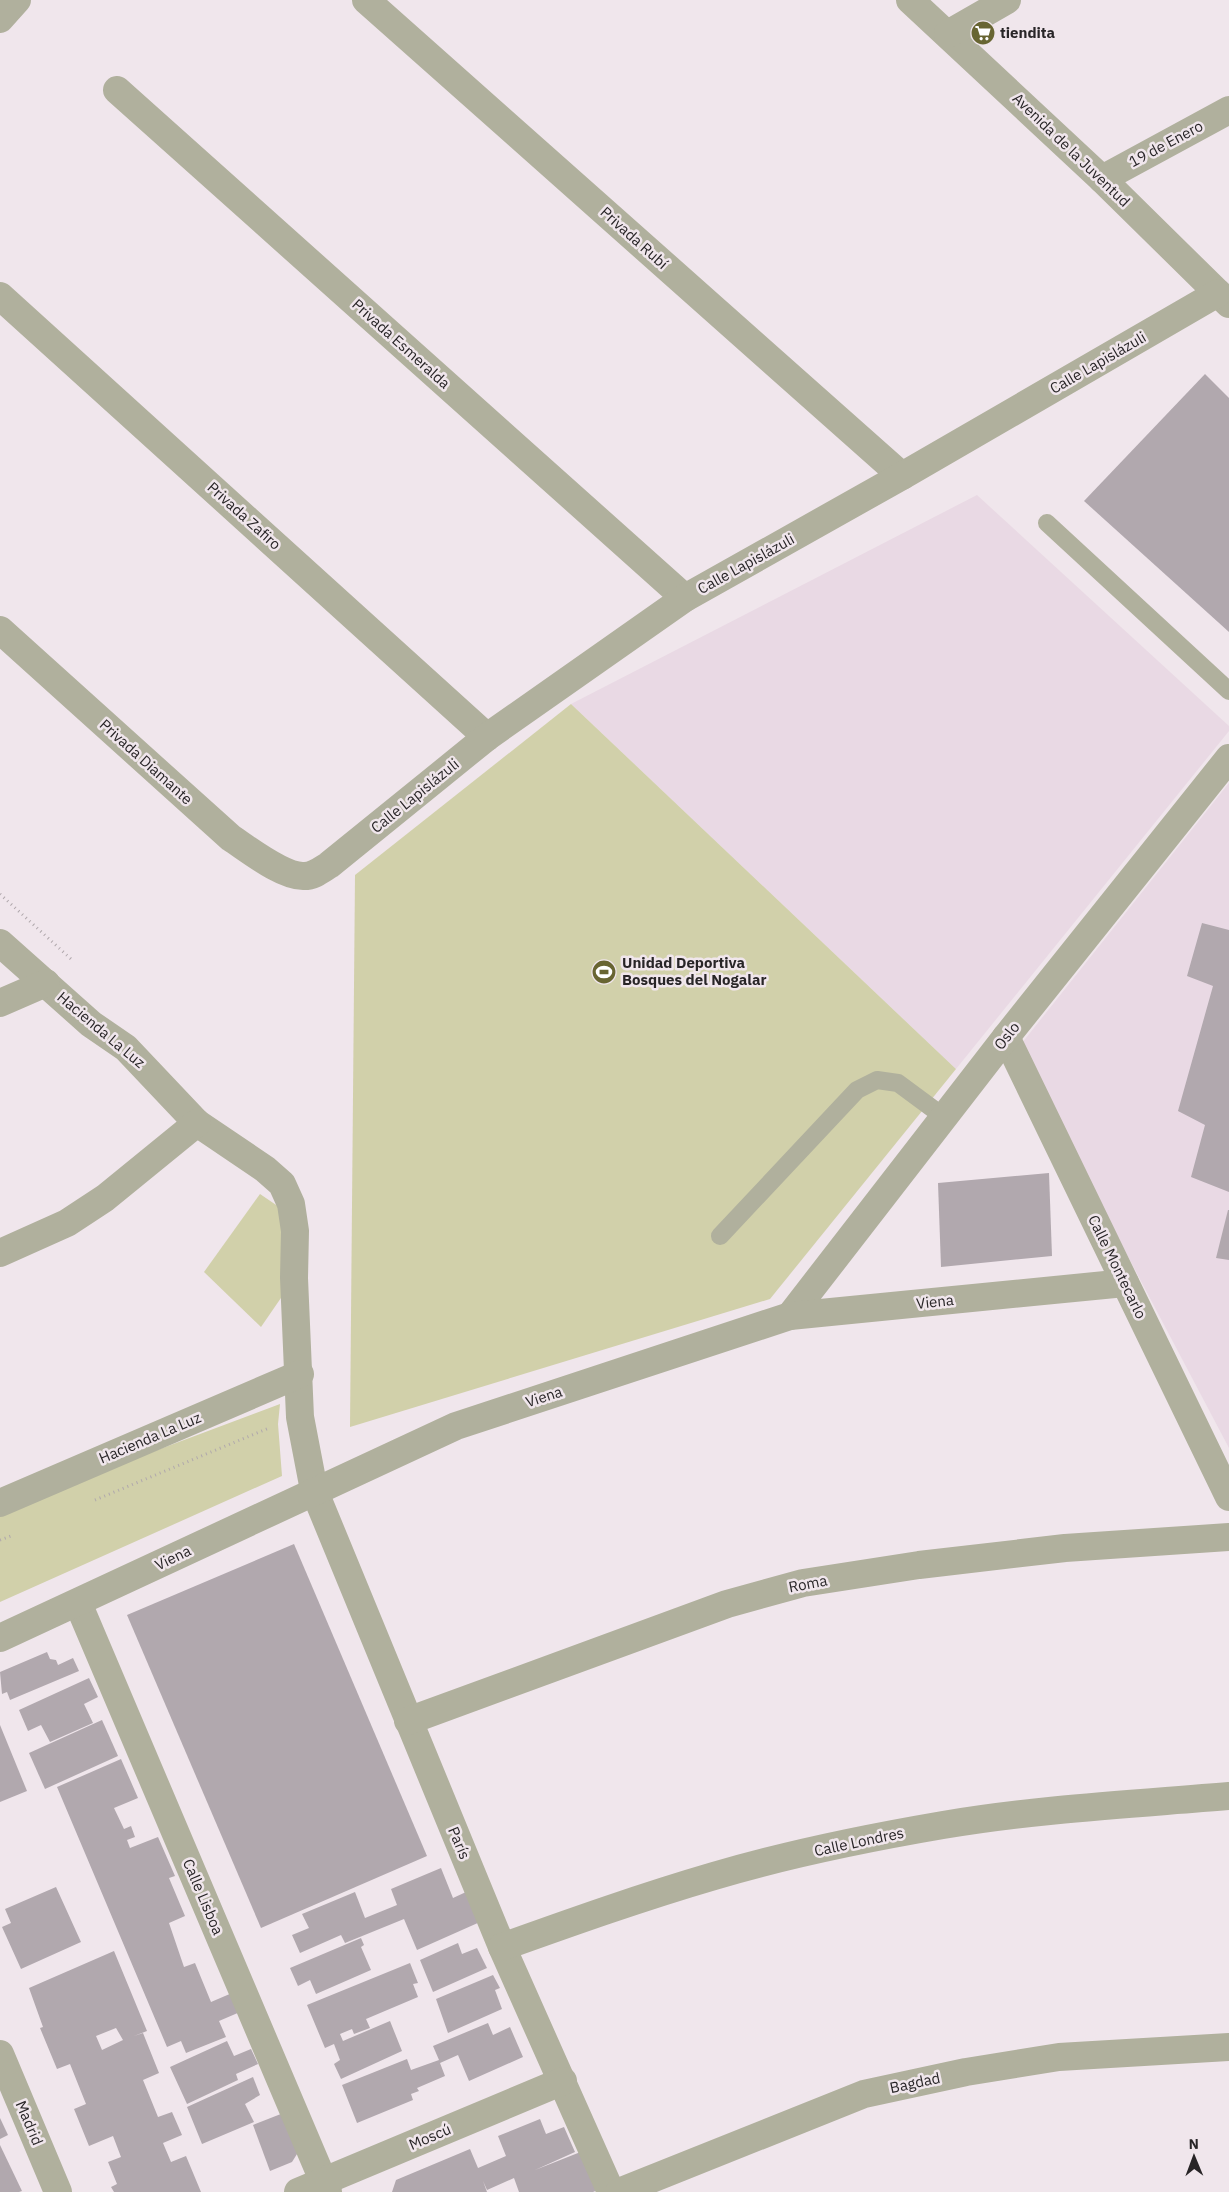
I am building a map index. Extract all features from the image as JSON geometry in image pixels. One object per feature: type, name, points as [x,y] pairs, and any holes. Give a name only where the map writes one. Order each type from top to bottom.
[{"type":"street","points":[[0,20],[18,0]]},
{"type":"street","name":"Privada Rubí","points":[[366,0],[902,476]]},
{"type":"street","name":"Avenida de la Juventud","points":[[910,0],[1102,178],[1223,298]]},
{"type":"street","points":[[948,34],[1007,0]]},
{"type":"street","name":"Privada Esmeralda","points":[[117,90],[685,598]]},
{"type":"street","name":"19 de Enero","points":[[1102,178],[1229,110]]},
{"type":"street","name":"Privada Zafiro","points":[[0,296],[487,737]]},
{"type":"street","name":"Calle Lapislázuli","points":[[303,877],[312,875],[329,865],[487,737],[685,598],[1223,298]]},
{"type":"street","name":"Privada Diamante","points":[[0,630],[231,838],[279,868],[295,876],[303,877]]},
{"type":"street","name":"Oslo","points":[[790,1316],[1006,1037],[1229,758]]},
{"type":"street","name":"Hacienda La Luz","points":[[0,943],[91,1024],[126,1048],[197,1123],[265,1169],[282,1184],[291,1204],[295,1231],[294,1278],[300,1374],[300,1417],[314,1490]]},
{"type":"street","points":[[0,1003],[46,983]]},
{"type":"street","name":"Calle Montecarlo","points":[[1006,1037],[1229,1497]]},
{"type":"street","points":[[0,1253],[67,1223],[98,1203],[197,1123]]},
{"type":"street","name":"Viena","points":[[0,1638],[78,1603],[314,1490],[456,1426],[790,1316],[1125,1282]]},
{"type":"street","name":"Hacienda La Luz","points":[[0,1503],[300,1374]]},
{"type":"street","name":"París","points":[[314,1490],[502,1947],[611,2192]]},
{"type":"street","name":"Roma","points":[[408,1721],[727,1604],[803,1583],[1065,1548],[1229,1536]]},
{"type":"street","name":"Calle Lisboa","points":[[78,1603],[326,2187]]},
{"type":"street","name":"Calle Londres","points":[[502,1947],[632,1901],[716,1875],[834,1847],[953,1824],[1088,1807],[1229,1796]]},
{"type":"street","name":"Bagdad","points":[[619,2192],[864,2094],[966,2072],[1059,2057],[1229,2047]]},
{"type":"street","name":"Madrid","points":[[0,2054],[58,2192]]},
{"type":"street","name":"Moscú","points":[[298,2192],[326,2187],[563,2082]]},
{"type":"lane","points":[[1047,523],[1229,691]]},
{"type":"lane","points":[[720,1236],[857,1090],[877,1080],[898,1083],[944,1117]]},
{"type":"path","points":[[90,1503],[278,1424],[300,1417]]},
{"type":"path","points":[[0,1540],[18,1533]]},
{"type":"shaded area","points":[[977,495],[1229,726],[1229,731],[956,1069],[571,704]]},
{"type":"shaded area","points":[[1229,783],[1229,1448],[1018,1048]]},
{"type":"green space","name":"Unidad Deportiva Bosques del Nogalar","points":[[571,704],[956,1069],[770,1299],[350,1427],[355,875]]},
{"type":"green space","points":[[260,1194],[285,1211],[283,1295],[261,1327],[204,1272]]},
{"type":"green space","points":[[280,1404],[278,1424],[282,1476],[0,1602],[0,1509]]},
{"type":"building","points":[[1205,374],[1229,398],[1229,632],[1084,501]]},
{"type":"building","points":[[1202,923],[1229,930],[1229,1192],[1191,1177],[1205,1125],[1178,1111],[1213,986],[1187,976]]},
{"type":"building","points":[[1049,1173],[1052,1256],[941,1267],[938,1183]]},
{"type":"building","points":[[1229,1210],[1229,1260],[1216,1258]]},
{"type":"building","points":[[294,1544],[427,1856],[261,1928],[127,1615]]},
{"type":"building","points":[[47,1652],[50,1659],[56,1660],[58,1665],[73,1658],[79,1671],[10,1700],[7,1692],[2,1694],[0,1672]]},
{"type":"building","points":[[89,1678],[98,1697],[84,1704],[93,1723],[50,1742],[41,1725],[28,1731],[19,1710]]},
{"type":"building","points":[[102,1720],[118,1756],[45,1789],[29,1753]]},
{"type":"building","points":[[0,1725],[27,1791],[0,1802]]},
{"type":"building","points":[[121,1759],[138,1798],[114,1808],[124,1829],[131,1826],[135,1837],[127,1840],[130,1848],[158,1837],[175,1876],[169,1878],[185,1916],[169,1923],[184,1967],[195,1963],[211,2002],[232,1993],[240,2012],[219,2021],[226,2037],[186,2053],[181,2041],[167,2047],[57,1787]]},
{"type":"building","points":[[441,1868],[453,1898],[466,1892],[480,1922],[417,1950],[404,1919],[345,1943],[341,1935],[300,1953],[292,1935],[309,1928],[302,1914],[355,1892],[365,1918],[397,1905],[391,1889]]},
{"type":"building","points":[[56,1887],[81,1942],[21,1969],[2,1927],[11,1923],[5,1909]]},
{"type":"building","points":[[361,1938],[364,1945],[361,1947],[371,1970],[316,1994],[310,1980],[298,1986],[290,1968]]},
{"type":"building","points":[[458,1943],[462,1954],[477,1948],[487,1968],[433,1992],[420,1960]]},
{"type":"building","points":[[114,1951],[147,2031],[134,2036],[143,2033],[159,2073],[143,2080],[158,2117],[172,2112],[182,2135],[163,2143],[171,2162],[186,2156],[201,2192],[114,2192],[111,2187],[117,2184],[108,2162],[121,2157],[113,2136],[89,2146],[74,2109],[86,2104],[70,2064],[57,2069],[40,2028],[43,2027],[29,1988]],"holes":[[[116,2028],[123,2040],[102,2050],[96,2036]]]},
{"type":"building","points":[[410,1963],[418,1983],[413,1984],[418,1997],[366,2019],[370,2028],[354,2034],[352,2029],[340,2034],[343,2041],[390,2021],[402,2051],[341,2079],[334,2064],[340,2060],[334,2044],[325,2048],[307,2005]]},
{"type":"building","points":[[493,1975],[500,1988],[495,1990],[502,2009],[448,2033],[436,1999]]},
{"type":"building","points":[[488,2023],[493,2035],[510,2027],[523,2057],[469,2081],[458,2055],[440,2063],[445,2076],[417,2088],[419,2091],[411,2094],[413,2100],[357,2123],[342,2085],[407,2059],[411,2070],[439,2060],[433,2046]]},
{"type":"building","points":[[227,2041],[234,2056],[251,2049],[258,2064],[236,2074],[238,2080],[187,2104],[170,2067]]},
{"type":"building","points":[[253,2077],[260,2095],[245,2104],[254,2122],[202,2144],[187,2107]]},
{"type":"building","points":[[291,2110],[302,2146],[292,2162],[270,2171],[253,2125]]},
{"type":"building","points":[[0,2118],[8,2135],[0,2139]]},
{"type":"building","points":[[540,2119],[546,2134],[564,2127],[575,2152],[535,2170],[583,2151],[598,2190],[593,2192],[519,2192],[514,2178],[487,2190],[483,2181],[487,2192],[392,2192],[396,2180],[470,2149],[478,2168],[506,2156],[498,2136]]},
{"type":"building","points":[[0,2145],[22,2191],[0,2192]]},
{"type":"place","name":"tiendita","points":[[983,33]]},
{"type":"place","name":"Unidad Deportiva Bosques del Nogalar","points":[[604,972]]}]
